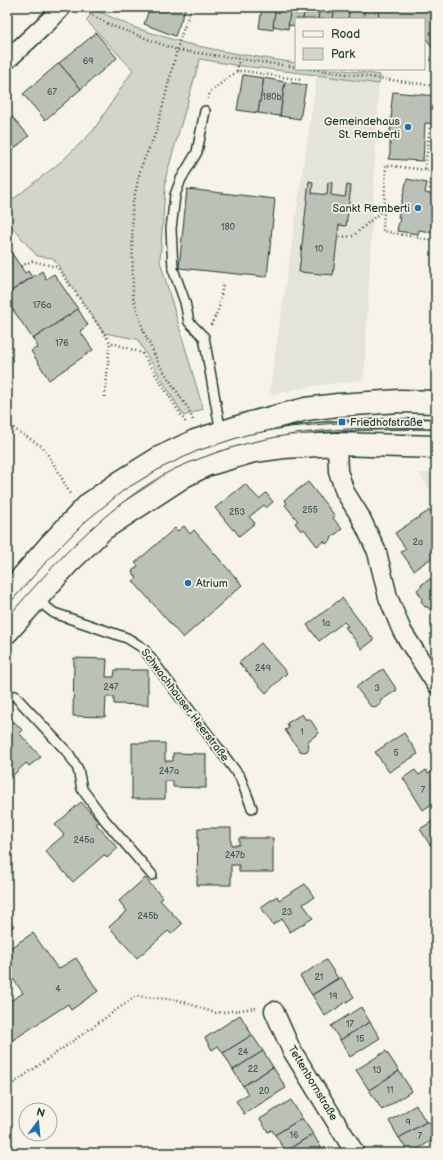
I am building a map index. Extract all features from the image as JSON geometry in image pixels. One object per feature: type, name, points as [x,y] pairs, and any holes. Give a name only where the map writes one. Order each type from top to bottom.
[{"type":"main road","points":[[7,595],[51,544],[89,504],[153,462],[206,438],[251,423],[306,409],[385,402],[436,402]]},
{"type":"main road","points":[[12,639],[36,599],[68,563],[103,530],[184,476],[206,465],[254,451],[284,447],[337,444],[436,447]]},
{"type":"street","points":[[7,60],[62,7]]},
{"type":"street","points":[[337,444],[338,471],[345,492],[360,516],[377,552],[388,597],[402,631],[436,684]]},
{"type":"street","name":"Tettenbornstraße","points":[[274,1011],[291,1049],[355,1153]]},
{"type":"lane","points":[[205,111],[197,152],[181,179],[175,195],[171,230],[173,269],[185,302],[189,322],[204,337],[206,438]]},
{"type":"lane","points":[[7,612],[57,555],[87,526],[139,486],[164,471],[195,456],[216,448],[248,439],[289,431],[339,426],[436,424]]},
{"type":"lane","name":"Schwachhauser Heerstraße","points":[[36,599],[54,613],[127,638],[143,648],[240,777],[252,808]]},
{"type":"lane","points":[[7,695],[15,696],[69,754],[78,769],[82,789],[104,818],[152,875]]},
{"type":"path","points":[[78,7],[110,25],[177,50],[295,67]]},
{"type":"path","points":[[192,7],[180,38],[156,132],[141,167],[132,206],[133,297],[144,332],[159,364],[206,438]]},
{"type":"path","points":[[237,71],[239,59]]},
{"type":"path","points":[[317,70],[436,86]]},
{"type":"path","points":[[205,111],[210,92],[237,71],[302,80]]},
{"type":"path","points":[[425,170],[430,126],[436,127]]},
{"type":"path","points":[[430,189],[435,172],[386,165],[383,231],[436,241]]},
{"type":"path","points":[[340,237],[353,236],[383,209]]},
{"type":"path","points":[[21,266],[32,261],[57,267],[110,342],[142,353],[181,416],[206,438]]},
{"type":"path","points":[[204,337],[219,308],[223,283]]},
{"type":"path","points":[[105,397],[110,342]]},
{"type":"path","points":[[7,423],[43,447],[58,470],[68,492],[83,511]]},
{"type":"path","points":[[7,657],[12,639]]},
{"type":"path","points":[[7,1088],[136,996],[178,1000],[215,1013],[256,1008],[274,1011]]},
{"type":"shaded area","points":[[317,75],[379,84],[364,380],[313,386],[269,395]]},
{"type":"shaded area","points":[[419,473],[436,473],[436,498]]},
{"type":"green space","points":[[96,10],[133,27],[184,43],[227,52],[295,63],[295,70],[345,70],[380,75],[379,84],[234,65],[200,59],[166,176],[160,261],[203,409],[184,416],[137,339],[104,333],[53,258],[37,256],[7,221],[7,204],[63,160],[93,131],[133,70],[86,20]]},
{"type":"building","points":[[7,7],[14,7],[7,14]]},
{"type":"building","points":[[150,7],[186,7],[175,36],[144,24]]},
{"type":"building","points":[[262,7],[276,7],[273,30],[259,28]]},
{"type":"building","points":[[276,7],[291,7],[288,29],[273,26]]},
{"type":"building","points":[[291,7],[305,7],[303,18],[295,18],[295,26],[288,25]]},
{"type":"building","points":[[305,7],[320,7],[318,18],[303,18]]},
{"type":"building","points":[[320,7],[335,7],[333,18],[318,18]]},
{"type":"building","points":[[335,7],[350,7],[348,18],[333,18]]},
{"type":"building","points":[[350,7],[365,7],[363,18],[348,18]]},
{"type":"building","points":[[365,7],[380,7],[378,18],[363,18]]},
{"type":"building","points":[[380,7],[436,7],[436,48],[433,49],[425,37],[425,18],[378,18]]},
{"type":"building","points":[[96,33],[117,58],[81,89],[59,63]]},
{"type":"building","points":[[59,63],[81,89],[45,120],[23,94]]},
{"type":"building","points":[[243,75],[264,78],[258,113],[237,110]]},
{"type":"building","points":[[264,78],[285,82],[280,116],[258,113]]},
{"type":"building","points":[[285,82],[306,85],[300,119],[280,116]]},
{"type":"building","name":"Gemeindehaus St. Remberti","points":[[393,92],[436,96],[436,124],[425,123],[423,161],[388,159],[390,153],[390,124],[392,120],[391,109]]},
{"type":"building","points":[[7,111],[29,136],[7,155]]},
{"type":"building","name":"Sankt Remberti","points":[[407,179],[427,183],[425,193],[436,195],[436,233],[419,230],[418,234],[397,231],[400,217],[398,217]]},
{"type":"building","points":[[309,181],[313,182],[312,193],[327,195],[328,182],[332,183],[331,195],[345,197],[347,185],[351,186],[346,226],[339,225],[333,275],[299,272]]},
{"type":"building","points":[[187,189],[275,199],[267,277],[179,268]]},
{"type":"building","points":[[11,252],[25,273],[28,271],[32,277],[7,294],[7,255]]},
{"type":"building","points":[[42,271],[46,279],[54,274],[78,309],[33,339],[7,301],[7,294]]},
{"type":"building","points":[[78,309],[88,325],[80,331],[93,350],[49,380],[31,351],[38,347],[33,339]]},
{"type":"building","points":[[308,482],[335,516],[333,518],[342,529],[326,544],[324,541],[317,546],[304,529],[301,531],[295,523],[298,521],[285,505],[287,503],[284,500]]},
{"type":"building","points":[[245,484],[259,499],[266,493],[273,502],[266,508],[264,505],[249,517],[255,523],[239,536],[215,508]]},
{"type":"building","points":[[430,510],[436,519],[436,555],[414,570],[401,552],[406,549],[395,533]]},
{"type":"building","name":"Atrium","points":[[184,526],[190,534],[194,530],[242,585],[183,638],[133,581],[137,578],[132,571],[138,566],[135,563],[175,528],[178,531]]},
{"type":"building","points":[[436,575],[436,606],[430,610],[428,607],[425,607],[421,601],[422,599],[417,590],[422,586],[421,585]]},
{"type":"building","points":[[342,598],[374,640],[362,649],[345,627],[348,626],[344,622],[319,641],[307,625]]},
{"type":"building","points":[[261,643],[287,673],[266,693],[239,663]]},
{"type":"building","points":[[74,658],[107,659],[106,677],[114,677],[115,670],[148,670],[148,705],[114,704],[114,697],[106,697],[105,717],[73,716]]},
{"type":"building","points":[[383,669],[397,690],[380,701],[382,703],[375,708],[373,706],[371,707],[356,687]]},
{"type":"building","points":[[7,714],[22,730],[19,733],[41,757],[29,766],[26,763],[7,781]]},
{"type":"building","points":[[302,714],[305,719],[310,719],[319,733],[308,741],[309,748],[304,752],[300,751],[285,730],[289,728],[287,723]]},
{"type":"building","points":[[404,733],[418,754],[389,772],[375,752]]},
{"type":"building","points":[[132,743],[165,743],[165,761],[173,761],[173,753],[206,754],[206,788],[173,787],[173,781],[165,781],[165,799],[132,799]]},
{"type":"building","points":[[436,769],[436,801],[423,810],[403,778],[415,770],[419,775],[426,770],[428,774]]},
{"type":"building","points":[[81,802],[99,822],[96,824],[118,848],[107,858],[104,855],[73,882],[45,851],[64,835],[55,825]]},
{"type":"building","points":[[436,819],[436,841],[430,845],[420,829]]},
{"type":"building","points":[[198,828],[231,828],[231,845],[239,845],[239,838],[273,838],[273,872],[239,872],[239,865],[231,865],[231,885],[197,885]]},
{"type":"building","points":[[145,878],[163,898],[160,900],[182,924],[171,934],[168,931],[137,958],[109,927],[127,911],[119,901]]},
{"type":"building","points":[[305,884],[314,897],[303,904],[313,918],[290,932],[282,919],[273,925],[261,907],[277,896],[279,900]]},
{"type":"building","points":[[7,918],[14,926],[7,932]]},
{"type":"building","points":[[33,933],[58,969],[76,958],[98,991],[71,1010],[68,1004],[7,1044],[7,1003],[23,993],[7,970],[7,950]]},
{"type":"building","points":[[326,960],[338,978],[312,995],[300,976]]},
{"type":"building","points":[[341,977],[354,997],[325,1016],[312,995]]},
{"type":"building","points":[[361,1007],[370,1022],[340,1040],[331,1026]]},
{"type":"building","points":[[240,1015],[252,1035],[223,1053],[218,1046],[212,1050],[205,1038]]},
{"type":"building","points":[[370,1022],[380,1038],[350,1057],[340,1040]]},
{"type":"building","points":[[252,1035],[263,1051],[233,1070],[223,1053]]},
{"type":"building","points":[[263,1051],[273,1067],[243,1086],[233,1070]]},
{"type":"building","points":[[386,1051],[399,1071],[369,1090],[356,1070]]},
{"type":"building","points":[[273,1067],[286,1088],[244,1114],[236,1101],[248,1094],[243,1086]]},
{"type":"building","points":[[399,1071],[412,1091],[382,1110],[369,1090]]},
{"type":"building","points":[[291,1100],[302,1118],[275,1135],[272,1130],[268,1132],[260,1119]]},
{"type":"building","points":[[416,1105],[426,1122],[399,1138],[389,1121]]},
{"type":"building","points":[[302,1118],[313,1134],[286,1151],[275,1135]]},
{"type":"building","points":[[428,1121],[436,1133],[436,1138],[409,1153],[399,1138]]},
{"type":"building","points":[[313,1134],[322,1149],[315,1153],[287,1153],[286,1151]]},
{"type":"tram line","points":[[7,606],[55,552],[86,521],[124,490],[161,468],[197,451],[246,435],[289,427],[374,420],[436,419]]},
{"type":"tram line","points":[[7,618],[61,558],[100,521],[120,504],[165,474],[179,467],[232,448],[260,440],[289,435],[348,429],[436,428]]},
{"type":"place","name":"Gemeindehaus St. Remberti","points":[[408,127]]},
{"type":"place","name":"Sankt Remberti","points":[[418,208]]},
{"type":"place","name":"Friedhofstraße","points":[[342,422]]},
{"type":"place","name":"Atrium","points":[[188,583]]}]
